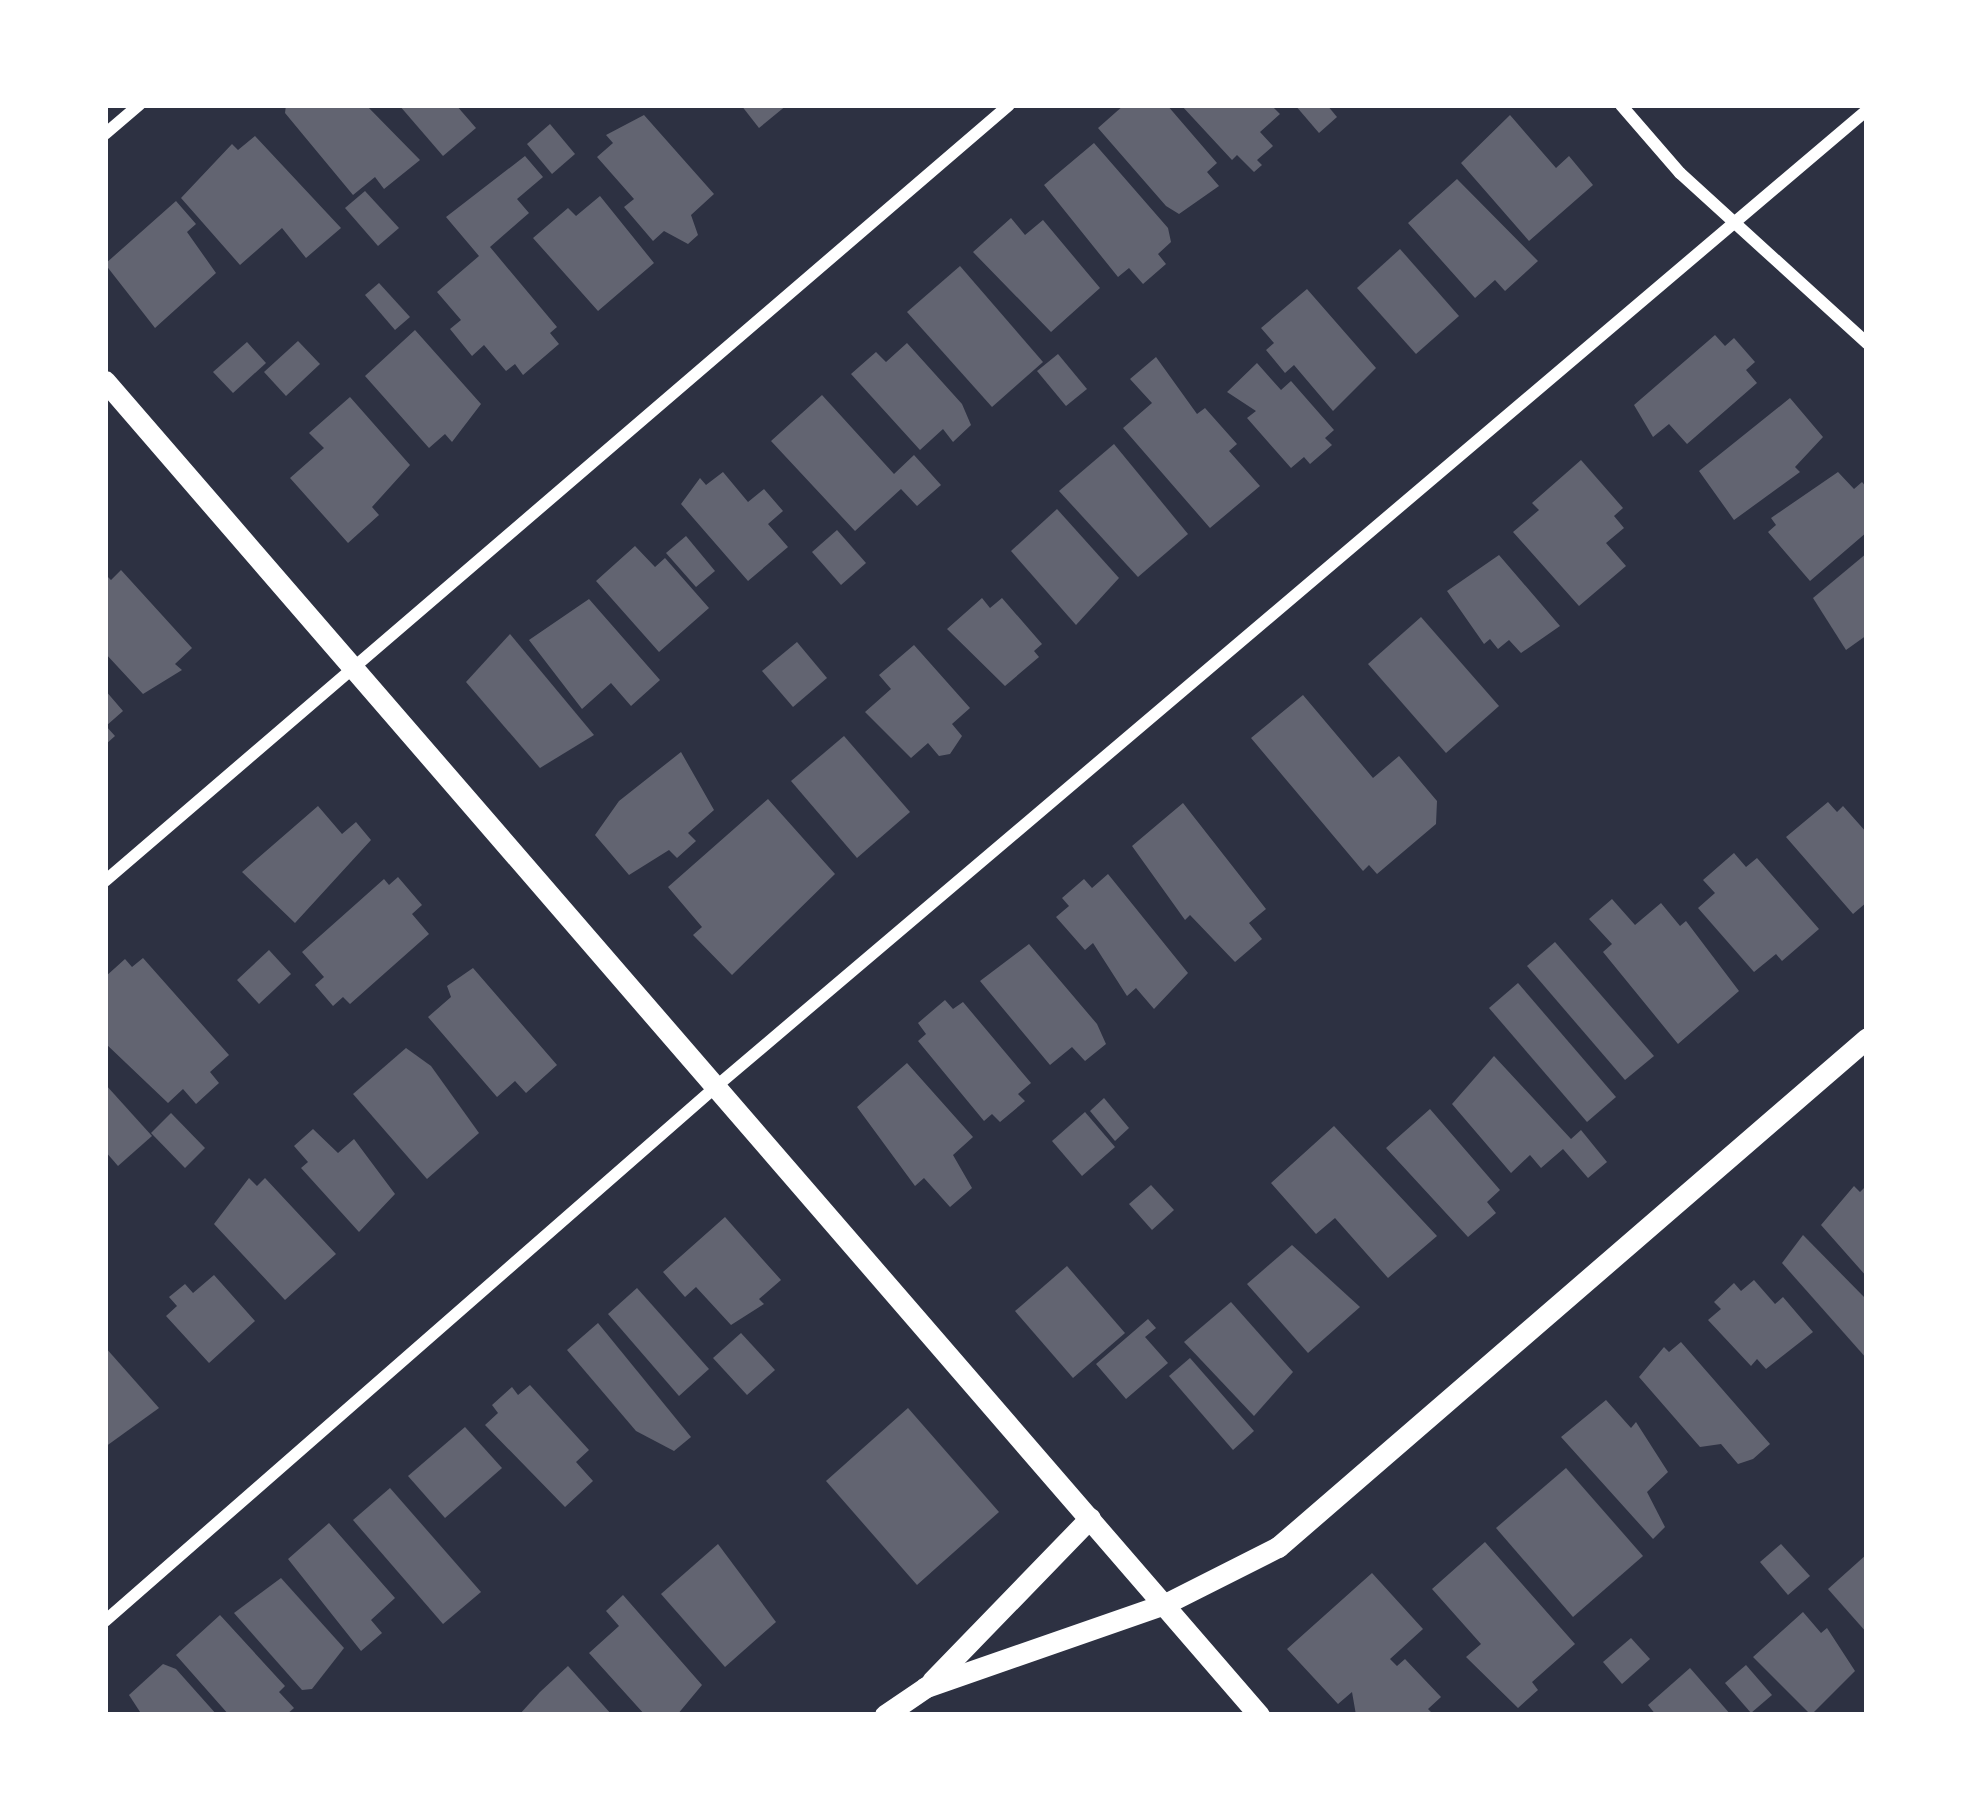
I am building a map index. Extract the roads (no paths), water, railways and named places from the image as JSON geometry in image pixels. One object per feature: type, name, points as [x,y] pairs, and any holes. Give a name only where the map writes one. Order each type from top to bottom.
[{"type":"street","points":[[105,134],[139,105]]},
{"type":"street","points":[[105,881],[1010,105]]},
{"type":"street","points":[[1621,105],[1736,225],[1867,343]]},
{"type":"street","points":[[105,1621],[719,1084],[1867,110]]},
{"type":"street","points":[[105,382],[719,1084],[1258,1715]]},
{"type":"street","points":[[926,1687],[1166,1604],[1278,1547],[1867,1038]]},
{"type":"street","points":[[885,1715],[926,1687],[1090,1518]]}]
